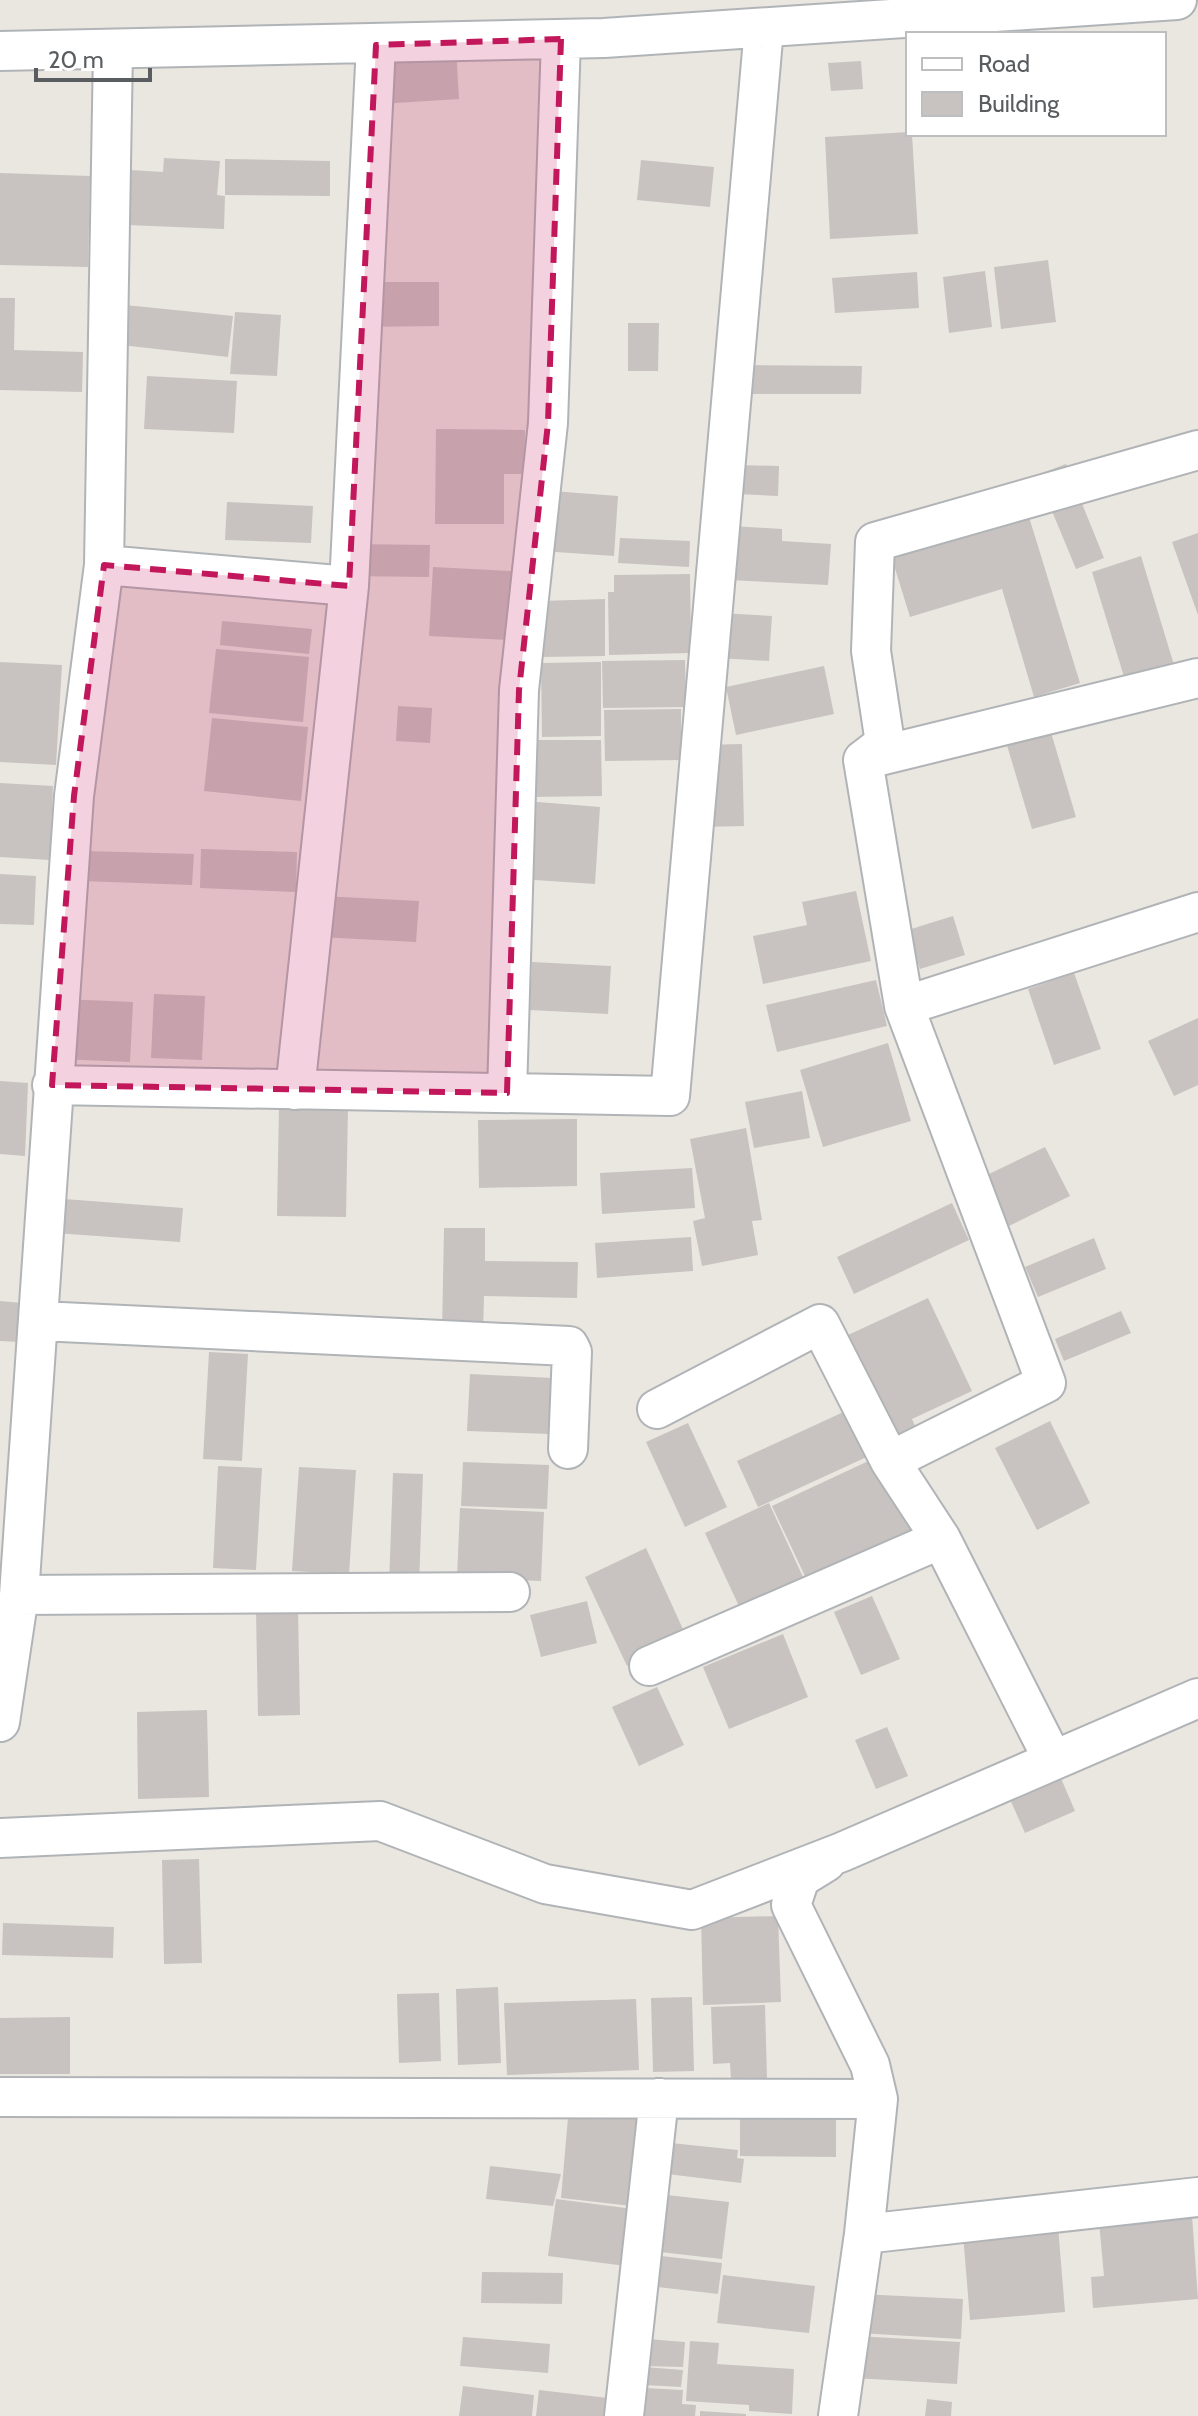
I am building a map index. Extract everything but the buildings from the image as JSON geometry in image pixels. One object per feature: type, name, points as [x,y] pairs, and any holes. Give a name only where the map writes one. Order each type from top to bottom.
[{"type":"street","points":[[0,51],[561,39],[1177,0]]},
{"type":"street","points":[[52,1085],[670,1096],[764,28]]},
{"type":"street","points":[[507,1093],[519,690],[548,423],[561,39]]},
{"type":"street","points":[[295,1090],[349,586],[376,45]]},
{"type":"street","points":[[0,1722],[19,1595],[74,796],[104,565],[113,50]]},
{"type":"street","points":[[863,760],[885,743],[871,651],[875,542],[1198,450]]},
{"type":"street","points":[[104,565],[349,586]]},
{"type":"street","points":[[863,760],[1198,678]]},
{"type":"street","points":[[863,760],[904,1006],[1046,1383],[890,1461]]},
{"type":"street","points":[[904,1006],[1198,912]]},
{"type":"street","points":[[40,1321],[569,1346],[572,1352],[568,1449]]},
{"type":"street","points":[[657,1409],[820,1324],[890,1461],[941,1539],[1052,1758]]},
{"type":"street","points":[[649,1666],[941,1539]]},
{"type":"street","points":[[19,1595],[510,1592]]},
{"type":"street","points":[[0,1838],[380,1821],[545,1884],[692,1910],[842,1852],[1052,1758],[1198,1698]]},
{"type":"street","points":[[838,2416],[864,2234],[878,2099],[870,2065],[791,1905],[800,1878],[842,1852]]},
{"type":"street","points":[[0,2097],[878,2099]]},
{"type":"street","points":[[624,2416],[659,2098]]},
{"type":"street","points":[[864,2234],[1198,2197]]},
{"type":"highlighted area","points":[[561,39],[548,423],[519,690],[507,1093],[52,1085],[74,796],[104,565],[349,586],[376,45]]}]
